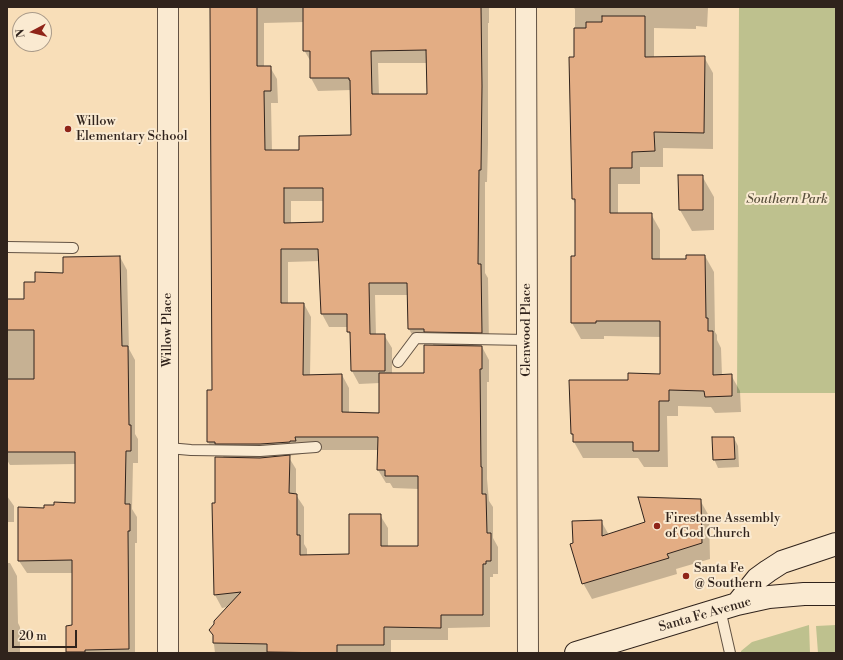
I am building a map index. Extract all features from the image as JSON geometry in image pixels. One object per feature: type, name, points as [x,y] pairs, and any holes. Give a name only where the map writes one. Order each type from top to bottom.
[{"type":"street","name":"Willow Place","points":[[168,7],[168,653]]},
{"type":"street","name":"Glenwood Place","points":[[526,7],[528,653]]},
{"type":"street","points":[[729,607],[757,579],[782,562],[836,544]]},
{"type":"street","name":"Santa Fe Avenue","points":[[576,653],[729,607],[769,597],[797,594],[836,594]]},
{"type":"lane","points":[[7,247],[73,248]]},
{"type":"lane","points":[[398,362],[416,338],[527,340]]},
{"type":"lane","points":[[168,448],[191,450],[260,451],[316,447]]},
{"type":"lane","points":[[729,607],[730,653]]},
{"type":"green space","name":"Southern Park","points":[[739,7],[836,7],[836,393],[737,393]]},
{"type":"green space","points":[[809,625],[810,653],[741,653],[741,651],[752,642]]},
{"type":"green space","points":[[836,625],[836,653],[818,653],[816,626]]},
{"type":"building","points":[[210,7],[257,7],[257,66],[271,66],[271,91],[264,91],[265,150],[299,150],[299,136],[351,135],[349,78],[310,78],[310,51],[303,51],[303,7],[481,7],[482,86],[478,264],[481,264],[482,333],[424,332],[424,329],[408,329],[407,283],[369,283],[370,334],[385,334],[385,371],[351,371],[350,332],[347,332],[347,314],[321,314],[318,249],[281,249],[281,303],[304,303],[303,375],[342,374],[342,412],[379,413],[379,373],[424,373],[424,345],[482,346],[482,369],[480,369],[482,494],[486,494],[487,533],[491,533],[491,561],[486,561],[486,564],[483,564],[483,615],[441,615],[441,628],[384,627],[384,645],[337,645],[337,653],[267,652],[267,644],[213,643],[213,635],[209,630],[214,624],[214,621],[241,592],[214,595],[212,503],[215,503],[215,457],[260,458],[290,455],[289,493],[297,494],[297,535],[300,535],[300,555],[349,554],[349,514],[381,514],[381,546],[418,546],[418,476],[385,476],[385,470],[377,470],[378,437],[295,437],[296,441],[260,444],[215,444],[215,442],[207,442],[207,390],[212,390]],"holes":[[[426,50],[427,94],[372,94],[371,51]],[[284,188],[323,188],[323,222],[284,223]]]},
{"type":"building","points":[[602,16],[645,16],[645,57],[705,56],[704,133],[654,132],[655,151],[632,152],[632,168],[610,168],[610,213],[652,213],[652,259],[686,259],[686,255],[705,255],[706,318],[708,318],[708,331],[713,331],[713,375],[732,374],[732,396],[705,397],[704,391],[669,390],[669,401],[659,401],[659,451],[633,451],[633,442],[573,442],[573,434],[571,434],[569,380],[628,380],[628,373],[660,374],[660,321],[596,321],[596,323],[571,323],[571,256],[575,256],[575,199],[572,199],[569,57],[574,57],[574,28],[586,28],[586,22],[602,22]]},
{"type":"building","points":[[678,175],[703,175],[703,210],[679,210]]},
{"type":"building","points":[[120,256],[122,346],[128,346],[129,425],[131,425],[131,451],[126,451],[125,504],[130,504],[130,531],[128,531],[129,649],[66,652],[66,626],[72,625],[72,560],[18,561],[18,507],[44,508],[44,505],[54,505],[54,502],[75,503],[75,452],[7,452],[7,379],[34,379],[34,330],[7,330],[7,299],[24,299],[24,282],[35,282],[35,272],[63,273],[63,257]]},
{"type":"building","points":[[712,437],[734,437],[735,459],[713,460]]},
{"type":"building","points":[[638,497],[701,499],[702,543],[667,554],[669,558],[582,584],[570,544],[573,543],[572,521],[602,520],[602,536],[645,522]]},
{"type":"place","name":"Willow Elementary School","points":[[68,129]]},
{"type":"place","name":"Firestone Assembly of God Church","points":[[657,526]]},
{"type":"place","name":"Santa Fe @ Southern","points":[[686,576]]}]
